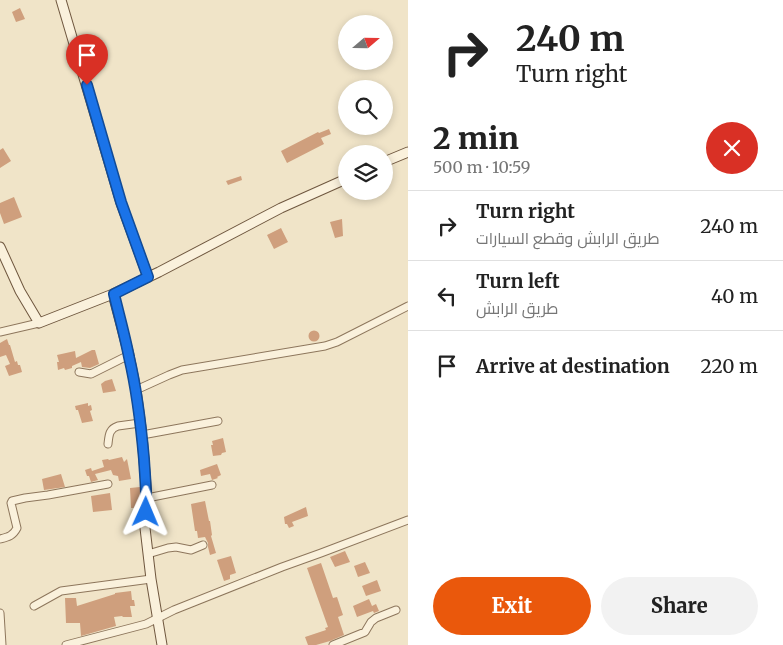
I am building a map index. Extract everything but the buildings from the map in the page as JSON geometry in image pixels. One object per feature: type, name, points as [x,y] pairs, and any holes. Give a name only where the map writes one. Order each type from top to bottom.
[{"type":"main road","points":[[62,0],[121,202],[148,277]]},
{"type":"main road","points":[[393,158],[408,152]]},
{"type":"main road","points":[[0,247],[20,291],[39,323],[114,294],[275,211],[338,183]]},
{"type":"main road","points":[[114,294],[136,390],[147,498],[145,528],[162,645]]},
{"type":"street","points":[[136,390],[182,370],[331,344],[408,306]]},
{"type":"street","points":[[0,332],[39,323]]},
{"type":"street","points":[[79,372],[91,374],[129,355]]},
{"type":"street","points":[[142,435],[218,421]]},
{"type":"street","points":[[108,444],[109,434],[114,427],[140,423]]},
{"type":"street","points":[[0,539],[9,537],[16,528],[11,507],[12,501],[108,484]]},
{"type":"street","points":[[147,498],[212,486]]},
{"type":"street","points":[[66,645],[157,620],[174,610],[408,520]]},
{"type":"street","points":[[148,554],[168,548],[176,547],[191,550],[204,546]]},
{"type":"street","points":[[34,606],[61,591],[151,579]]},
{"type":"street","points":[[333,645],[365,632],[376,618],[396,610]]},
{"type":"street","points":[[0,613],[2,645]]},
{"type":"route","points":[[87,85],[121,202],[148,277],[114,294],[136,390],[142,435],[147,498],[146,512]]}]
